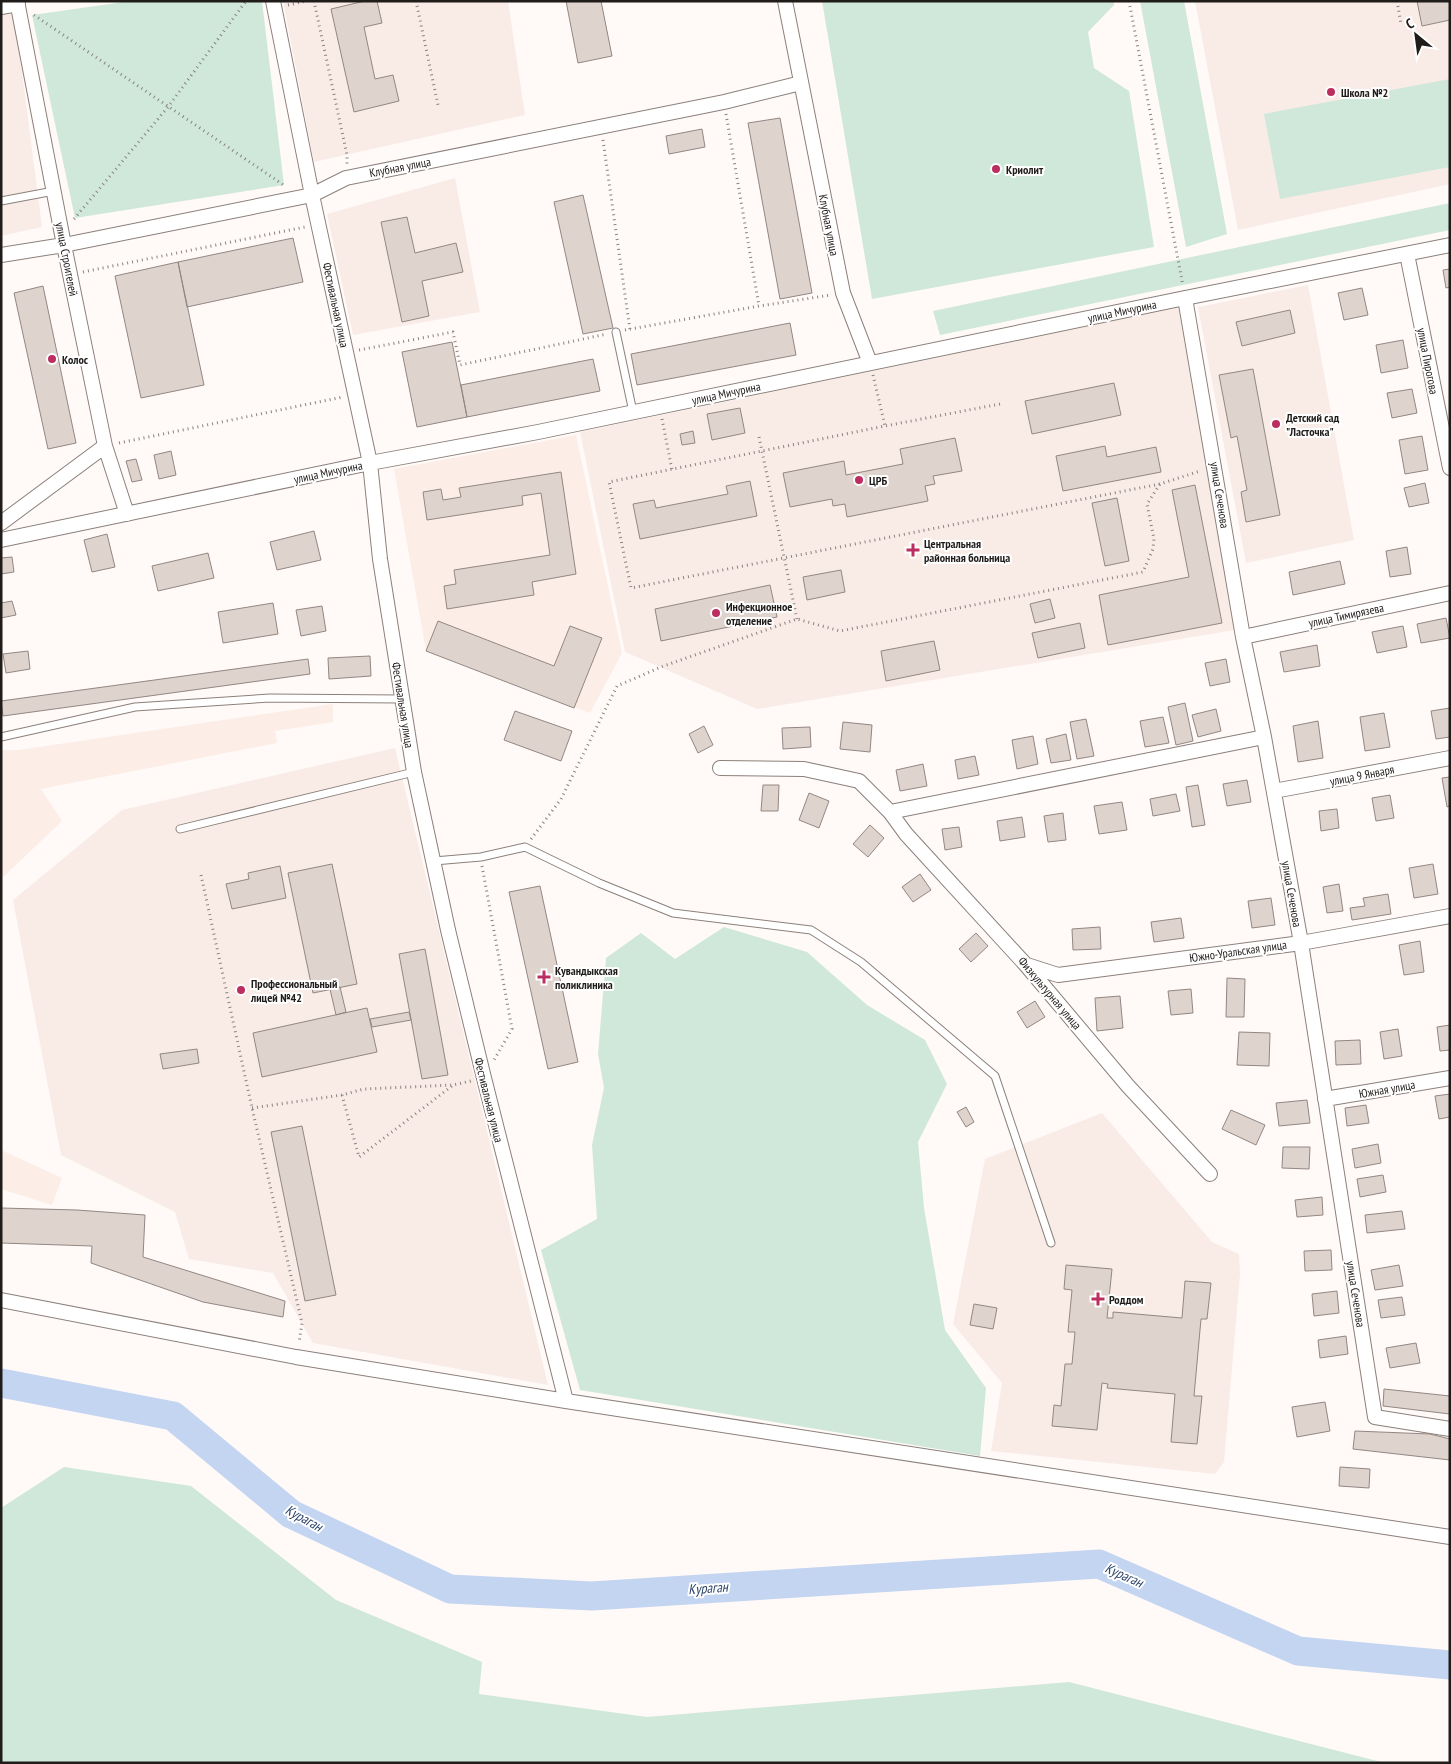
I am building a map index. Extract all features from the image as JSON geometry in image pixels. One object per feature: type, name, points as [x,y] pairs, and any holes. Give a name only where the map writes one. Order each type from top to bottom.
[{"type":"street","name":"Клубная улица","points":[[785,1],[843,293],[870,363]]},
{"type":"street","points":[[1,7],[17,3]]},
{"type":"street","name":"улица Строителей","points":[[17,3],[106,446],[126,514]]},
{"type":"street","name":"Фестивальная улица","points":[[274,4],[318,225],[370,463],[380,560],[414,772],[448,930],[566,1401]]},
{"type":"street","name":"Клубная улица","points":[[1,255],[63,239],[312,195],[346,178],[724,102],[801,83]]},
{"type":"street","name":"улица Мичурина","points":[[1,540],[370,463],[538,432],[1450,245]]},
{"type":"street","name":"улица Пирогова","points":[[1407,254],[1450,468]]},
{"type":"street","name":"улица Сеченова","points":[[1185,298],[1243,637],[1264,737],[1301,943],[1375,1417],[1450,1429]]},
{"type":"street","points":[[1,523],[106,446]]},
{"type":"street","name":"улица Тимирязева","points":[[1243,637],[1450,593]]},
{"type":"street","points":[[890,812],[1264,737]]},
{"type":"street","name":"улица 9 Января","points":[[1274,791],[1450,758]]},
{"type":"street","name":"Физкультурная улица","points":[[720,768],[804,769],[859,781],[890,812],[906,834],[1026,965],[1128,1086],[1210,1174]]},
{"type":"street","name":"Южно-Уральская улица","points":[[1026,965],[1058,975],[1301,943],[1450,916]]},
{"type":"street","name":"Южная улица","points":[[1325,1099],[1450,1078]]},
{"type":"street","points":[[1,1300],[296,1357],[566,1401],[1450,1538]]},
{"type":"lane","points":[[1,200],[54,191]]},
{"type":"lane","points":[[616,332],[633,412]]},
{"type":"lane","points":[[1,737],[135,707],[270,698],[402,699]]},
{"type":"lane","points":[[180,829],[414,772]]},
{"type":"lane","points":[[434,861],[481,857],[525,847],[599,883],[673,913],[811,930],[861,962],[995,1076],[1051,1243]]},
{"type":"path","points":[[63,239],[168,107],[246,1]]},
{"type":"path","points":[[314,1],[348,155],[346,178]]},
{"type":"path","points":[[416,1],[438,105]]},
{"type":"path","points":[[1129,1],[1185,298]]},
{"type":"path","points":[[1397,1],[1401,24]]},
{"type":"path","points":[[17,3],[284,186],[312,195]]},
{"type":"path","points":[[724,102],[760,306]]},
{"type":"path","points":[[601,127],[630,330]]},
{"type":"path","points":[[70,274],[318,225]]},
{"type":"path","points":[[346,353],[453,332],[460,365],[616,332],[843,293]]},
{"type":"path","points":[[870,363],[885,426]]},
{"type":"path","points":[[106,446],[356,395]]},
{"type":"path","points":[[1000,404],[609,482],[631,588],[1160,484],[1215,467]]},
{"type":"path","points":[[660,407],[672,470]]},
{"type":"path","points":[[759,437],[797,619]]},
{"type":"path","points":[[525,847],[561,799],[617,686],[661,667],[797,619],[840,631],[1143,572],[1153,549],[1154,539],[1147,504],[1160,484]]},
{"type":"path","points":[[252,1108],[342,1095],[364,1089],[453,1085],[484,1078],[512,1029],[481,857]]},
{"type":"path","points":[[201,876],[302,1324],[296,1357]]},
{"type":"path","points":[[342,1095],[359,1157],[453,1085]]},
{"type":"shaded area","points":[[283,1],[508,1],[525,115],[314,162]]},
{"type":"shaded area","name":"Школа №2","points":[[1195,1],[1450,1],[1450,184],[1238,230]]},
{"type":"shaded area","points":[[14,10],[42,227],[1,236],[1,12]]},
{"type":"shaded area","points":[[455,178],[480,312],[353,335],[327,214]]},
{"type":"shaded area","name":"Детский сад \"Ласточка\"","points":[[1308,285],[1354,540],[1246,563],[1198,307]]},
{"type":"shaded area","name":"Центральная районная больница","points":[[1180,307],[1235,630],[757,709],[625,652],[580,432]]},
{"type":"shaded area","points":[[576,435],[622,653],[590,713],[426,651],[394,469]]},
{"type":"shaded area","points":[[333,704],[333,722],[275,731],[277,743],[41,789],[62,821],[1,879],[1,750],[19,750]]},
{"type":"shaded area","name":"Профессиональный лицей №42","points":[[395,748],[548,1385],[313,1343],[273,1273],[189,1259],[175,1212],[61,1155],[13,900],[122,810]]},
{"type":"shaded area","name":"Роддом","points":[[1102,1113],[1212,1242],[1239,1254],[1240,1274],[1224,1462],[1215,1474],[991,1451],[1002,1383],[953,1324],[985,1159]]},
{"type":"shaded area","points":[[1,1150],[62,1178],[52,1205],[1,1189]]},
{"type":"green space","points":[[131,1],[262,1],[284,185],[75,218],[32,15]]},
{"type":"green space","name":"Криолит","points":[[822,1],[1114,1],[1114,5],[1088,32],[1094,68],[1129,91],[1154,247],[872,299]]},
{"type":"green space","points":[[1140,1],[1184,1],[1227,234],[1186,247]]},
{"type":"green space","points":[[1450,79],[1450,167],[1280,199],[1264,114]]},
{"type":"green space","points":[[1450,203],[1450,230],[940,335],[933,311]]},
{"type":"green space","points":[[724,927],[807,952],[867,1005],[925,1040],[947,1084],[918,1142],[924,1208],[945,1330],[986,1388],[980,1456],[580,1390],[541,1250],[597,1219],[592,1145],[604,1088],[598,1054],[606,958],[641,933],[675,959]]},
{"type":"green space","points":[[64,1467],[191,1486],[336,1600],[482,1662],[479,1694],[647,1717],[1069,1682],[1385,1763],[1,1763],[1,1508]]},
{"type":"building","points":[[365,1],[377,1],[382,23],[364,27],[375,79],[393,75],[399,101],[354,112],[331,9]]},
{"type":"building","points":[[566,1],[601,1],[612,56],[578,63]]},
{"type":"building","points":[[1417,1],[1450,1],[1450,20],[1422,26]]},
{"type":"building","points":[[780,118],[812,293],[780,299],[748,123]]},
{"type":"building","points":[[702,129],[705,147],[669,154],[666,136]]},
{"type":"building","points":[[583,195],[613,328],[583,334],[554,202]]},
{"type":"building","points":[[407,217],[415,253],[456,243],[463,272],[422,281],[429,316],[402,322],[381,222]]},
{"type":"building","points":[[293,238],[303,282],[187,307],[178,262]]},
{"type":"building","points":[[178,262],[204,385],[141,398],[115,276]]},
{"type":"building","points":[[1450,269],[1450,287],[1446,288],[1443,270]]},
{"type":"building","points":[[43,286],[76,443],[48,449],[14,293]]},
{"type":"building","points":[[1362,288],[1368,315],[1344,320],[1338,293]]},
{"type":"building","points":[[1290,310],[1295,333],[1242,346],[1236,322]]},
{"type":"building","points":[[790,323],[796,355],[637,385],[631,354]]},
{"type":"building","points":[[1403,340],[1408,368],[1381,373],[1376,345]]},
{"type":"building","points":[[452,342],[467,417],[417,427],[402,352]]},
{"type":"building","points":[[593,359],[600,391],[467,417],[461,385]]},
{"type":"building","points":[[1253,369],[1280,515],[1246,522],[1241,492],[1247,490],[1237,436],[1231,438],[1219,375]]},
{"type":"building","points":[[1114,383],[1121,415],[1032,434],[1025,401]]},
{"type":"building","points":[[1412,389],[1417,413],[1392,418],[1387,393]]},
{"type":"building","points":[[740,408],[745,433],[712,440],[707,414]]},
{"type":"building","points":[[693,431],[695,443],[682,445],[680,434]]},
{"type":"building","points":[[1422,436],[1428,470],[1405,474],[1399,440]]},
{"type":"building","name":"ЦРБ","points":[[955,438],[962,471],[933,476],[935,484],[925,486],[928,501],[847,517],[845,504],[833,506],[832,499],[790,507],[783,473],[844,461],[846,475],[903,464],[900,449]]},
{"type":"building","points":[[1105,446],[1107,457],[1156,447],[1161,472],[1063,491],[1056,456]]},
{"type":"building","points":[[171,451],[176,475],[159,479],[154,455]]},
{"type":"building","points":[[136,459],[142,480],[132,482],[126,461]]},
{"type":"building","points":[[561,472],[576,574],[532,582],[534,595],[447,609],[444,586],[456,584],[454,570],[550,555],[541,493],[522,496],[523,505],[427,520],[423,492],[441,489],[443,500],[461,497],[459,488]]},
{"type":"building","points":[[750,481],[757,516],[640,539],[633,504],[654,500],[656,508],[728,494],[726,486]]},
{"type":"building","points":[[1425,483],[1429,503],[1409,507],[1404,488]]},
{"type":"building","points":[[1195,485],[1222,623],[1108,645],[1099,595],[1189,577],[1172,490]]},
{"type":"building","points":[[1117,498],[1129,561],[1105,566],[1092,503]]},
{"type":"building","points":[[314,531],[321,560],[277,570],[270,542]]},
{"type":"building","points":[[107,534],[115,567],[92,572],[84,540]]},
{"type":"building","points":[[1407,547],[1411,574],[1390,577],[1386,551]]},
{"type":"building","points":[[208,553],[214,578],[158,591],[152,566]]},
{"type":"building","points":[[12,557],[14,572],[1,574],[1,558]]},
{"type":"building","points":[[1340,561],[1345,584],[1293,595],[1289,572]]},
{"type":"building","points":[[841,570],[845,592],[807,600],[803,577]]},
{"type":"building","name":"Инфекционное отделение","points":[[770,585],[777,617],[661,641],[655,609]]},
{"type":"building","points":[[1050,599],[1055,618],[1035,623],[1030,604]]},
{"type":"building","points":[[12,601],[16,615],[1,618],[1,603]]},
{"type":"building","points":[[273,603],[278,634],[223,643],[218,612]]},
{"type":"building","points":[[322,606],[326,631],[301,636],[296,610]]},
{"type":"building","points":[[1446,618],[1450,638],[1421,643],[1417,624]]},
{"type":"building","points":[[438,621],[554,666],[570,626],[602,638],[574,708],[426,651]]},
{"type":"building","points":[[1080,623],[1085,648],[1038,658],[1032,633]]},
{"type":"building","points":[[1403,626],[1407,647],[1377,653],[1372,632]]},
{"type":"building","points":[[934,641],[940,670],[886,681],[881,651]]},
{"type":"building","points":[[1317,645],[1320,666],[1284,672],[1280,652]]},
{"type":"building","points":[[28,651],[30,669],[6,673],[3,654]]},
{"type":"building","points":[[370,656],[371,676],[329,679],[328,658]]},
{"type":"building","points":[[308,659],[310,674],[3,716],[1,701]]},
{"type":"building","points":[[1226,659],[1230,682],[1210,686],[1205,663]]},
{"type":"building","points":[[1185,703],[1193,741],[1176,745],[1168,707]]},
{"type":"building","points":[[1450,708],[1450,737],[1436,739],[1431,711]]},
{"type":"building","points":[[1216,709],[1221,731],[1198,737],[1192,715]]},
{"type":"building","points":[[515,711],[572,731],[561,761],[504,740]]},
{"type":"building","points":[[1384,713],[1390,747],[1365,751],[1360,717]]},
{"type":"building","points":[[1163,717],[1169,743],[1145,747],[1140,721]]},
{"type":"building","points":[[1086,719],[1094,756],[1077,759],[1070,722]]},
{"type":"building","points":[[1318,721],[1323,758],[1298,762],[1293,726]]},
{"type":"building","points":[[843,722],[872,725],[870,752],[840,749]]},
{"type":"building","points":[[704,726],[713,745],[698,753],[689,734]]},
{"type":"building","points":[[810,727],[811,747],[783,749],[782,728]]},
{"type":"building","points":[[1066,734],[1071,760],[1051,763],[1046,739]]},
{"type":"building","points":[[1033,736],[1038,764],[1017,769],[1012,740]]},
{"type":"building","points":[[975,756],[979,775],[958,779],[955,760]]},
{"type":"building","points":[[923,764],[927,786],[900,791],[896,770]]},
{"type":"building","points":[[1450,777],[1450,806],[1447,807],[1442,778]]},
{"type":"building","points":[[1247,780],[1251,802],[1227,806],[1223,784]]},
{"type":"building","points":[[763,785],[779,785],[778,811],[761,811]]},
{"type":"building","points":[[1198,785],[1205,825],[1192,827],[1186,787]]},
{"type":"building","points":[[809,793],[829,801],[819,828],[799,820]]},
{"type":"building","points":[[1176,794],[1180,811],[1153,816],[1150,799]]},
{"type":"building","points":[[1390,795],[1394,818],[1376,821],[1372,798]]},
{"type":"building","points":[[1122,802],[1127,830],[1099,834],[1094,806]]},
{"type":"building","points":[[1337,809],[1339,828],[1321,831],[1319,811]]},
{"type":"building","points":[[1063,813],[1066,840],[1048,842],[1044,816]]},
{"type":"building","points":[[1022,817],[1025,837],[1000,841],[997,821]]},
{"type":"building","points":[[870,825],[884,838],[868,857],[853,844]]},
{"type":"building","points":[[959,827],[962,847],[945,850],[942,829]]},
{"type":"building","points":[[332,864],[357,984],[313,993],[288,873]]},
{"type":"building","points":[[1433,864],[1438,894],[1414,898],[1409,868]]},
{"type":"building","points":[[280,866],[286,898],[232,909],[226,884],[249,879],[248,873]]},
{"type":"building","points":[[920,874],[931,890],[913,902],[902,887]]},
{"type":"building","points":[[1339,884],[1343,911],[1327,913],[1323,887]]},
{"type":"building","name":"Кувандыкская поликлиника","points":[[540,886],[578,1062],[548,1069],[509,892]]},
{"type":"building","points":[[1388,894],[1391,914],[1352,920],[1350,908],[1365,906],[1363,898]]},
{"type":"building","points":[[1271,898],[1275,925],[1252,928],[1248,901]]},
{"type":"building","points":[[1181,918],[1184,938],[1154,942],[1151,922]]},
{"type":"building","points":[[1100,927],[1101,949],[1073,950],[1072,929]]},
{"type":"building","points":[[976,933],[988,946],[971,962],[959,949]]},
{"type":"building","points":[[1420,941],[1424,972],[1404,975],[1399,945]]},
{"type":"building","points":[[425,949],[448,1075],[422,1079],[399,954]]},
{"type":"building","points":[[1227,978],[1245,979],[1244,1017],[1226,1017]]},
{"type":"building","points":[[340,987],[346,1012],[336,1015],[330,989]]},
{"type":"building","points":[[1191,989],[1193,1013],[1171,1015],[1168,991]]},
{"type":"building","points":[[1120,996],[1123,1028],[1097,1031],[1095,998]]},
{"type":"building","points":[[1035,1001],[1045,1017],[1027,1028],[1017,1012]]},
{"type":"building","points":[[367,1008],[377,1052],[262,1077],[253,1033]]},
{"type":"building","points":[[409,1012],[411,1020],[372,1027],[370,1019]]},
{"type":"building","points":[[1450,1025],[1450,1050],[1440,1051],[1437,1027]]},
{"type":"building","points":[[1398,1029],[1402,1056],[1384,1059],[1380,1032]]},
{"type":"building","points":[[1239,1032],[1270,1033],[1269,1066],[1237,1065]]},
{"type":"building","points":[[1360,1040],[1361,1064],[1336,1065],[1335,1041]]},
{"type":"building","points":[[197,1049],[199,1063],[163,1069],[160,1054]]},
{"type":"building","points":[[1450,1094],[1450,1117],[1439,1119],[1435,1096]]},
{"type":"building","points":[[1307,1100],[1310,1123],[1279,1126],[1276,1103]]},
{"type":"building","points":[[1366,1105],[1369,1123],[1347,1126],[1345,1108]]},
{"type":"building","points":[[966,1107],[974,1122],[966,1127],[957,1112]]},
{"type":"building","points":[[1231,1110],[1265,1125],[1256,1145],[1222,1129]]},
{"type":"building","points":[[302,1126],[336,1295],[305,1301],[271,1132]]},
{"type":"building","points":[[1378,1144],[1381,1163],[1355,1168],[1352,1149]]},
{"type":"building","points":[[1283,1147],[1310,1147],[1309,1169],[1282,1168]]},
{"type":"building","points":[[1383,1175],[1386,1192],[1360,1197],[1357,1179]]},
{"type":"building","points":[[1322,1197],[1323,1215],[1297,1217],[1295,1200]]},
{"type":"building","points":[[1,1208],[77,1210],[145,1215],[143,1257],[285,1301],[283,1317],[203,1302],[91,1263],[92,1246],[1,1243]]},
{"type":"building","points":[[1402,1211],[1405,1229],[1367,1233],[1365,1215]]},
{"type":"building","points":[[1331,1250],[1332,1270],[1305,1271],[1304,1251]]},
{"type":"building","points":[[1066,1265],[1112,1269],[1107,1318],[1113,1318],[1113,1312],[1182,1318],[1185,1281],[1211,1283],[1207,1319],[1201,1319],[1194,1396],[1202,1396],[1197,1444],[1171,1442],[1175,1394],[1107,1388],[1108,1384],[1102,1383],[1097,1430],[1052,1426],[1054,1405],[1061,1406],[1065,1364],[1072,1364],[1075,1332],[1068,1332],[1072,1290],[1064,1289]]},
{"type":"building","points":[[1399,1265],[1403,1286],[1375,1290],[1371,1270]]},
{"type":"building","points":[[1337,1291],[1339,1313],[1314,1316],[1312,1294]]},
{"type":"building","points":[[1402,1297],[1405,1315],[1381,1318],[1378,1300]]},
{"type":"building","points":[[974,1304],[997,1308],[993,1329],[970,1325]]},
{"type":"building","points":[[1346,1336],[1348,1354],[1320,1358],[1318,1340]]},
{"type":"building","points":[[1416,1343],[1420,1363],[1390,1368],[1386,1348]]},
{"type":"building","points":[[1384,1389],[1450,1396],[1450,1414],[1383,1406]]},
{"type":"building","points":[[1325,1402],[1330,1431],[1297,1437],[1292,1407]]},
{"type":"building","points":[[1355,1431],[1430,1434],[1450,1439],[1450,1460],[1353,1449]]},
{"type":"building","points":[[1340,1467],[1370,1469],[1369,1488],[1339,1486]]},
{"type":"waterway","name":"Кураган","points":[[1,1383],[173,1416],[291,1514],[450,1589],[592,1596],[1099,1564],[1298,1651],[1450,1665]]},
{"type":"place","name":"Школа №2","points":[[1331,92]]},
{"type":"place","name":"Криолит","points":[[996,169]]},
{"type":"place","name":"Колос","points":[[52,359]]},
{"type":"place","name":"Детский сад \"Ласточка\"","points":[[1276,424]]},
{"type":"place","name":"ЦРБ","points":[[859,480]]},
{"type":"place","name":"Центральная районная больница","points":[[913,550]]},
{"type":"place","name":"Инфекционное отделение","points":[[716,613]]},
{"type":"place","name":"Кувандыкская поликлиника","points":[[544,977]]},
{"type":"place","name":"Профессиональный лицей №42","points":[[241,990]]},
{"type":"place","name":"Роддом","points":[[1098,1299]]}]
